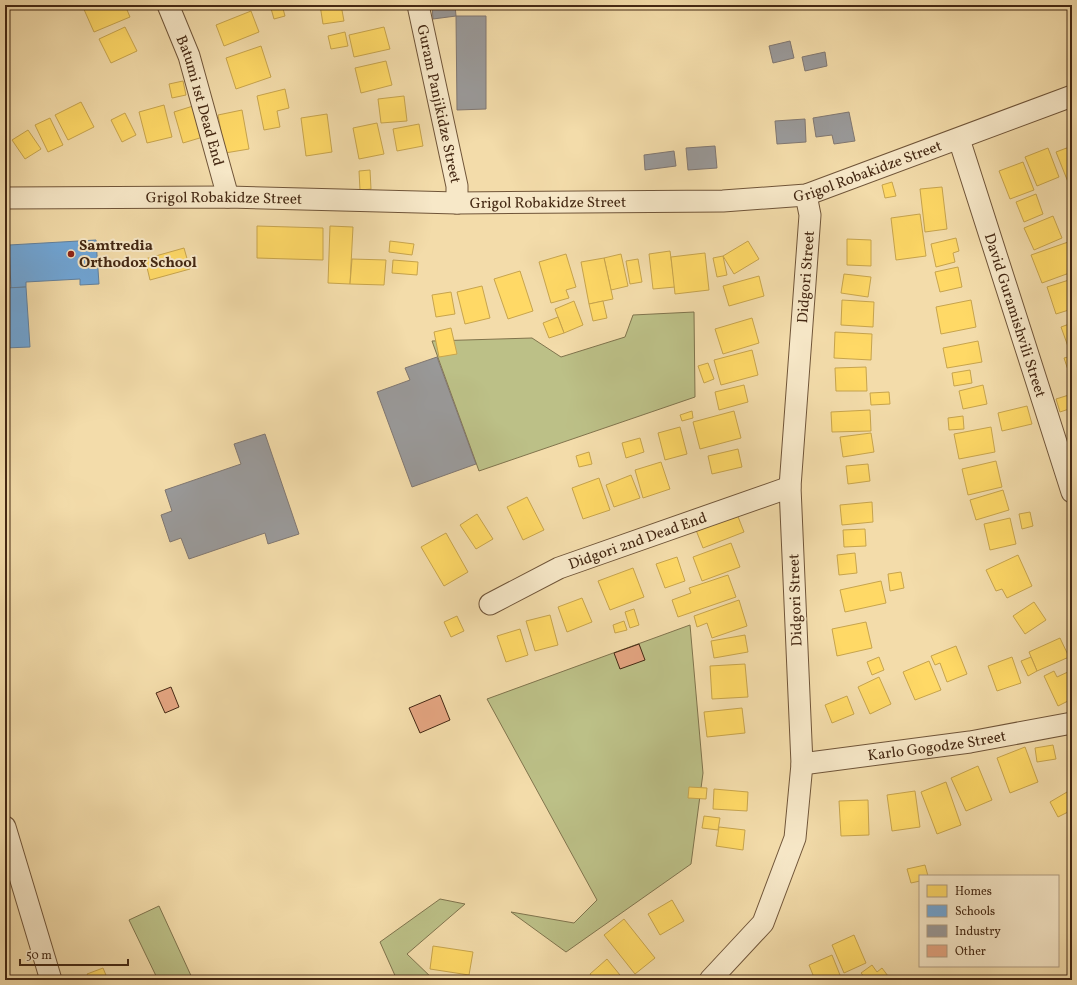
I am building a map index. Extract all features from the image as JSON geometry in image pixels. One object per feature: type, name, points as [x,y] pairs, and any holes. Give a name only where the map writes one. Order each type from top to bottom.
[{"type":"street","name":"Batumi 1st Dead End","points":[[168,5],[189,56],[228,197]]},
{"type":"street","name":"Guram Panjikidze Street","points":[[418,5],[457,186],[457,203]]},
{"type":"street","name":"Grigol Robakidze Street","points":[[5,198],[228,197],[457,203],[723,201],[806,194],[959,139],[1072,96]]},
{"type":"street","name":"David Guramishvili Street","points":[[959,139],[1072,492]]},
{"type":"street","name":"Didgori Street","points":[[710,980],[763,923],[795,838],[802,764],[790,487],[810,215],[806,194]]},
{"type":"street","name":"Didgori 2nd Dead End","points":[[490,604],[559,568],[790,487]]},
{"type":"street","name":"Karlo Gogodze Street","points":[[802,764],[970,742],[1072,723]]},
{"type":"street","points":[[5,826],[51,980]]},
{"type":"green space","points":[[694,312],[695,397],[479,471],[432,341],[532,338],[561,357],[625,337],[633,315]]},
{"type":"green space","points":[[690,625],[703,773],[691,864],[566,952],[511,912],[574,923],[597,900],[487,699]]},
{"type":"green space","points":[[440,899],[465,904],[407,954],[434,980],[397,980],[380,942]]},
{"type":"green space","points":[[159,906],[193,980],[158,980],[129,920]]},
{"type":"building: Homes","points":[[82,5],[125,5],[130,17],[94,32]]},
{"type":"building: Homes","points":[[197,5],[208,5],[199,9]]},
{"type":"building: Homes","points":[[270,5],[282,5],[285,16],[274,19]]},
{"type":"building: Homes","points":[[320,5],[341,5],[344,21],[323,24]]},
{"type":"building: Homes","points":[[251,11],[259,32],[224,46],[216,25]]},
{"type":"building: Homes","points":[[125,27],[137,51],[111,63],[99,39]]},
{"type":"building: Homes","points":[[384,27],[390,49],[354,57],[349,35]]},
{"type":"building: Homes","points":[[345,32],[348,46],[331,49],[328,36]]},
{"type":"building: Homes","points":[[261,46],[271,77],[236,89],[226,58]]},
{"type":"building: Homes","points":[[386,61],[392,85],[361,93],[355,68]]},
{"type":"building: Homes","points":[[183,81],[186,95],[172,98],[169,84]]},
{"type":"building: Homes","points":[[285,89],[289,108],[277,111],[280,127],[264,130],[257,96]]},
{"type":"building: Homes","points":[[404,96],[407,121],[381,123],[378,99]]},
{"type":"building: Homes","points":[[81,102],[94,127],[68,140],[55,115]]},
{"type":"building: Homes","points":[[164,105],[172,137],[147,143],[139,112]]},
{"type":"building: Homes","points":[[193,106],[203,137],[183,143],[174,112]]},
{"type":"building: Homes","points":[[242,110],[249,149],[225,153],[218,115]]},
{"type":"building: Homes","points":[[125,113],[136,135],[122,142],[111,120]]},
{"type":"building: Homes","points":[[327,114],[332,152],[306,156],[301,118]]},
{"type":"building: Homes","points":[[50,118],[63,145],[48,152],[35,125]]},
{"type":"building: Homes","points":[[377,123],[384,154],[359,159],[353,128]]},
{"type":"building: Homes","points":[[419,124],[423,146],[397,151],[393,129]]},
{"type":"building: Homes","points":[[28,130],[41,149],[25,159],[12,140]]},
{"type":"building: Homes","points":[[1072,146],[1072,180],[1068,182],[1056,152]]},
{"type":"building: Homes","points":[[1048,148],[1059,177],[1037,186],[1025,157]]},
{"type":"building: Homes","points":[[1023,162],[1034,190],[1010,199],[999,171]]},
{"type":"building: Homes","points":[[370,170],[371,189],[360,190],[359,171]]},
{"type":"building: Homes","points":[[892,182],[896,196],[885,198],[882,185]]},
{"type":"building: Homes","points":[[942,187],[947,229],[925,232],[920,189]]},
{"type":"building: Homes","points":[[1036,194],[1043,214],[1024,222],[1016,202]]},
{"type":"building: Homes","points":[[920,214],[926,256],[896,260],[891,218]]},
{"type":"building: Homes","points":[[1053,216],[1062,238],[1034,250],[1024,228]]},
{"type":"building: Homes","points":[[257,226],[323,228],[323,260],[257,258]]},
{"type":"building: Homes","points":[[330,226],[353,227],[350,284],[328,283]]},
{"type":"building: Homes","points":[[956,238],[959,251],[953,253],[955,262],[936,267],[931,244]]},
{"type":"building: Homes","points":[[847,239],[871,240],[871,266],[847,265]]},
{"type":"building: Homes","points":[[390,241],[414,244],[412,255],[389,252]]},
{"type":"building: Homes","points":[[748,241],[759,259],[734,274],[723,256]]},
{"type":"building: Homes","points":[[1071,241],[1072,272],[1042,283],[1031,255]]},
{"type":"building: Homes","points":[[184,248],[190,269],[150,280],[145,259]]},
{"type":"building: Homes","points":[[670,251],[675,287],[653,289],[649,254]]},
{"type":"building: Homes","points":[[705,253],[709,290],[675,294],[671,257]]},
{"type":"building: Homes","points":[[566,254],[576,287],[566,290],[569,298],[551,303],[539,262]]},
{"type":"building: Homes","points":[[621,254],[628,286],[611,290],[604,258]]},
{"type":"building: Homes","points":[[723,256],[727,275],[717,277],[713,258]]},
{"type":"building: Homes","points":[[604,258],[613,299],[589,304],[581,262]]},
{"type":"building: Homes","points":[[352,259],[386,260],[384,285],[350,284]]},
{"type":"building: Homes","points":[[638,259],[642,282],[630,284],[626,261]]},
{"type":"building: Homes","points":[[393,260],[418,262],[417,275],[392,273]]},
{"type":"building: Homes","points":[[958,267],[962,287],[940,292],[935,272]]},
{"type":"building: Homes","points":[[520,271],[533,311],[508,319],[494,279]]},
{"type":"building: Homes","points":[[844,274],[871,277],[868,297],[841,293]]},
{"type":"building: Homes","points":[[759,276],[764,296],[729,306],[723,286]]},
{"type":"building: Homes","points":[[1072,279],[1072,309],[1056,314],[1047,287]]},
{"type":"building: Homes","points":[[482,286],[490,318],[465,324],[457,292]]},
{"type":"building: Homes","points":[[451,292],[455,314],[436,317],[432,295]]},
{"type":"building: Homes","points":[[842,300],[874,302],[873,327],[841,325]]},
{"type":"building: Homes","points":[[971,300],[976,327],[941,334],[936,307]]},
{"type":"building: Homes","points":[[574,301],[583,325],[564,333],[555,309]]},
{"type":"building: Homes","points":[[603,301],[607,318],[593,321],[589,304]]},
{"type":"building: Homes","points":[[558,317],[564,333],[549,338],[543,323]]},
{"type":"building: Homes","points":[[752,318],[759,343],[723,354],[715,329]]},
{"type":"building: Homes","points":[[1072,323],[1072,351],[1070,352],[1061,327]]},
{"type":"building: Homes","points":[[451,328],[457,354],[439,357],[434,332]]},
{"type":"building: Homes","points":[[835,332],[872,334],[871,360],[834,358]]},
{"type":"building: Homes","points":[[978,341],[982,362],[947,368],[943,348]]},
{"type":"building: Homes","points":[[752,350],[758,375],[721,385],[714,360]]},
{"type":"building: Homes","points":[[1072,356],[1072,382],[1064,358]]},
{"type":"building: Homes","points":[[708,363],[714,379],[704,383],[698,366]]},
{"type":"building: Homes","points":[[866,367],[867,391],[836,391],[835,368]]},
{"type":"building: Homes","points":[[970,370],[972,383],[954,386],[952,373]]},
{"type":"building: Homes","points":[[744,385],[748,402],[719,410],[715,392]]},
{"type":"building: Homes","points":[[983,385],[987,404],[963,409],[959,391]]},
{"type":"building: Homes","points":[[889,392],[890,404],[871,405],[870,393]]},
{"type":"building: Homes","points":[[1072,394],[1072,408],[1060,412],[1056,399]]},
{"type":"building: Homes","points":[[1027,406],[1032,424],[1002,431],[998,413]]},
{"type":"building: Homes","points":[[870,410],[871,431],[832,432],[831,412]]},
{"type":"building: Homes","points":[[692,411],[693,418],[682,421],[680,415]]},
{"type":"building: Homes","points":[[734,411],[741,438],[700,449],[693,422]]},
{"type":"building: Homes","points":[[963,416],[964,429],[949,430],[948,418]]},
{"type":"building: Homes","points":[[680,427],[687,454],[665,460],[658,433]]},
{"type":"building: Homes","points":[[991,427],[995,452],[959,459],[954,434]]},
{"type":"building: Homes","points":[[871,433],[874,452],[843,457],[840,437]]},
{"type":"building: Homes","points":[[640,438],[644,452],[626,458],[622,443]]},
{"type":"building: Homes","points":[[738,449],[742,467],[712,474],[708,456]]},
{"type":"building: Homes","points":[[589,452],[592,464],[579,467],[576,456]]},
{"type":"building: Homes","points":[[996,461],[1002,487],[968,495],[962,469]]},
{"type":"building: Homes","points":[[661,462],[670,489],[643,498],[635,470]]},
{"type":"building: Homes","points":[[868,464],[870,481],[848,484],[846,466]]},
{"type":"building: Homes","points":[[631,475],[640,498],[614,507],[606,485]]},
{"type":"building: Homes","points":[[599,478],[610,510],[583,519],[572,488]]},
{"type":"building: Homes","points":[[1003,490],[1009,510],[976,520],[970,500]]},
{"type":"building: Homes","points":[[527,497],[544,530],[523,540],[507,507]]},
{"type":"building: Homes","points":[[872,502],[873,522],[842,525],[840,505]]},
{"type":"building: Homes","points":[[1030,512],[1033,526],[1022,529],[1019,514]]},
{"type":"building: Homes","points":[[477,514],[493,539],[476,549],[460,525]]},
{"type":"building: Homes","points":[[737,514],[744,532],[703,548],[696,530]]},
{"type":"building: Homes","points":[[1010,518],[1016,544],[990,550],[984,524]]},
{"type":"building: Homes","points":[[865,529],[866,546],[844,547],[843,530]]},
{"type":"building: Homes","points":[[446,533],[468,572],[444,586],[421,547]]},
{"type":"building: Homes","points":[[731,543],[740,567],[702,581],[693,557]]},
{"type":"building: Homes","points":[[855,553],[857,573],[839,575],[837,555]]},
{"type":"building: Homes","points":[[1018,555],[1032,586],[1007,598],[1002,589],[996,591],[986,570]]},
{"type":"building: Homes","points":[[677,557],[685,581],[665,588],[656,564]]},
{"type":"building: Homes","points":[[633,568],[644,597],[610,610],[598,581]]},
{"type":"building: Homes","points":[[901,572],[904,588],[890,591],[888,574]]},
{"type":"building: Homes","points":[[728,575],[736,597],[678,617],[672,600],[691,593],[689,588]]},
{"type":"building: Homes","points":[[881,581],[886,603],[845,612],[840,590]]},
{"type":"building: Homes","points":[[582,598],[592,622],[567,632],[558,607]]},
{"type":"building: Homes","points":[[739,600],[747,626],[712,638],[707,623],[697,627],[694,616]]},
{"type":"building: Homes","points":[[1034,602],[1046,620],[1025,634],[1013,616]]},
{"type":"building: Homes","points":[[634,609],[639,625],[630,628],[625,612]]},
{"type":"building: Homes","points":[[550,615],[558,645],[535,651],[526,621]]},
{"type":"building: Homes","points":[[457,616],[464,631],[451,637],[444,622]]},
{"type":"building: Homes","points":[[624,621],[627,630],[615,633],[613,625]]},
{"type":"building: Homes","points":[[866,622],[872,648],[837,656],[832,629]]},
{"type":"building: Homes","points":[[520,629],[528,655],[506,662],[497,636]]},
{"type":"building: Homes","points":[[745,635],[748,652],[714,658],[711,641]]},
{"type":"building: Homes","points":[[1060,638],[1069,657],[1037,671],[1029,652]]},
{"type":"building: Homes","points":[[956,646],[967,674],[947,682],[940,663],[935,665],[931,656]]},
{"type":"building: Homes","points":[[879,657],[884,670],[872,675],[867,662]]},
{"type":"building: Homes","points":[[1012,657],[1021,683],[997,691],[988,666]]},
{"type":"building: Homes","points":[[1031,657],[1037,671],[1028,676],[1021,661]]},
{"type":"building: Homes","points":[[929,661],[941,690],[915,700],[903,672]]},
{"type":"building: Homes","points":[[745,664],[748,697],[712,699],[710,666]]},
{"type":"building: Homes","points":[[1054,671],[1057,677],[1070,671],[1072,674],[1072,699],[1058,706],[1044,676]]},
{"type":"building: Homes","points":[[879,677],[891,704],[870,714],[858,687]]},
{"type":"building: Homes","points":[[847,696],[854,714],[832,723],[825,705]]},
{"type":"building: Homes","points":[[742,708],[745,733],[707,737],[704,712]]},
{"type":"building: Homes","points":[[1053,745],[1056,759],[1037,762],[1035,748]]},
{"type":"building: Homes","points":[[1025,747],[1038,782],[1010,793],[997,758]]},
{"type":"building: Homes","points":[[978,766],[992,800],[966,811],[951,778]]},
{"type":"building: Homes","points":[[946,782],[961,825],[937,834],[921,792]]},
{"type":"building: Homes","points":[[689,787],[707,788],[706,799],[688,798]]},
{"type":"building: Homes","points":[[714,789],[748,792],[747,811],[713,809]]},
{"type":"building: Homes","points":[[915,791],[920,827],[892,831],[887,795]]},
{"type":"building: Homes","points":[[1067,792],[1072,800],[1072,810],[1058,817],[1050,802]]},
{"type":"building: Homes","points":[[868,800],[869,835],[841,836],[839,801]]},
{"type":"building: Homes","points":[[704,816],[720,818],[718,830],[702,828]]},
{"type":"building: Homes","points":[[719,827],[745,830],[743,850],[716,846]]},
{"type":"building: Homes","points":[[925,865],[928,875],[919,875],[919,881],[911,883],[907,869]]},
{"type":"building: Homes","points":[[672,900],[684,921],[660,935],[648,914]]},
{"type":"building: Homes","points":[[624,919],[655,958],[635,974],[604,935]]},
{"type":"building: Homes","points":[[854,935],[866,963],[844,973],[832,945]]},
{"type":"building: Homes","points":[[433,946],[473,952],[469,975],[430,969]]},
{"type":"building: Homes","points":[[832,955],[842,980],[815,980],[809,965]]},
{"type":"building: Homes","points":[[607,959],[624,980],[594,980],[590,974]]},
{"type":"building: Homes","points":[[872,965],[877,972],[882,968],[891,980],[867,980],[861,973]]},
{"type":"building: Homes","points":[[103,968],[108,980],[90,980],[87,974]]},
{"type":"building: Schools","points":[[96,240],[99,284],[80,285],[80,279],[26,282],[26,287],[11,288],[9,245]]},
{"type":"building: Schools","points":[[26,287],[30,347],[5,348],[5,288]]},
{"type":"building: Industry","points":[[432,5],[455,5],[456,16],[433,19]]},
{"type":"building: Industry","points":[[456,16],[486,16],[486,109],[457,110]]},
{"type":"building: Industry","points":[[790,41],[794,58],[773,63],[769,46]]},
{"type":"building: Industry","points":[[825,52],[827,66],[805,71],[802,57]]},
{"type":"building: Industry","points":[[849,112],[855,141],[834,144],[832,135],[816,137],[813,118]]},
{"type":"building: Industry","points":[[805,119],[806,142],[777,144],[775,121]]},
{"type":"building: Industry","points":[[715,146],[717,168],[688,170],[686,148]]},
{"type":"building: Industry","points":[[674,151],[676,166],[645,170],[644,155]]},
{"type":"building: Industry","points":[[437,357],[476,464],[412,487],[377,392],[410,380],[405,368]]},
{"type":"building: Industry","points":[[265,434],[299,534],[268,544],[265,533],[189,559],[181,538],[170,542],[161,515],[172,511],[165,490],[241,464],[234,444]]},
{"type":"building: Other","points":[[639,644],[645,660],[620,669],[614,653]]},
{"type":"building: Other","points":[[171,687],[179,707],[165,713],[156,693]]},
{"type":"building: Other","points":[[440,695],[450,720],[420,733],[409,708]]},
{"type":"place","name":"Samtredia Orthodox School","points":[[71,254]]}]
